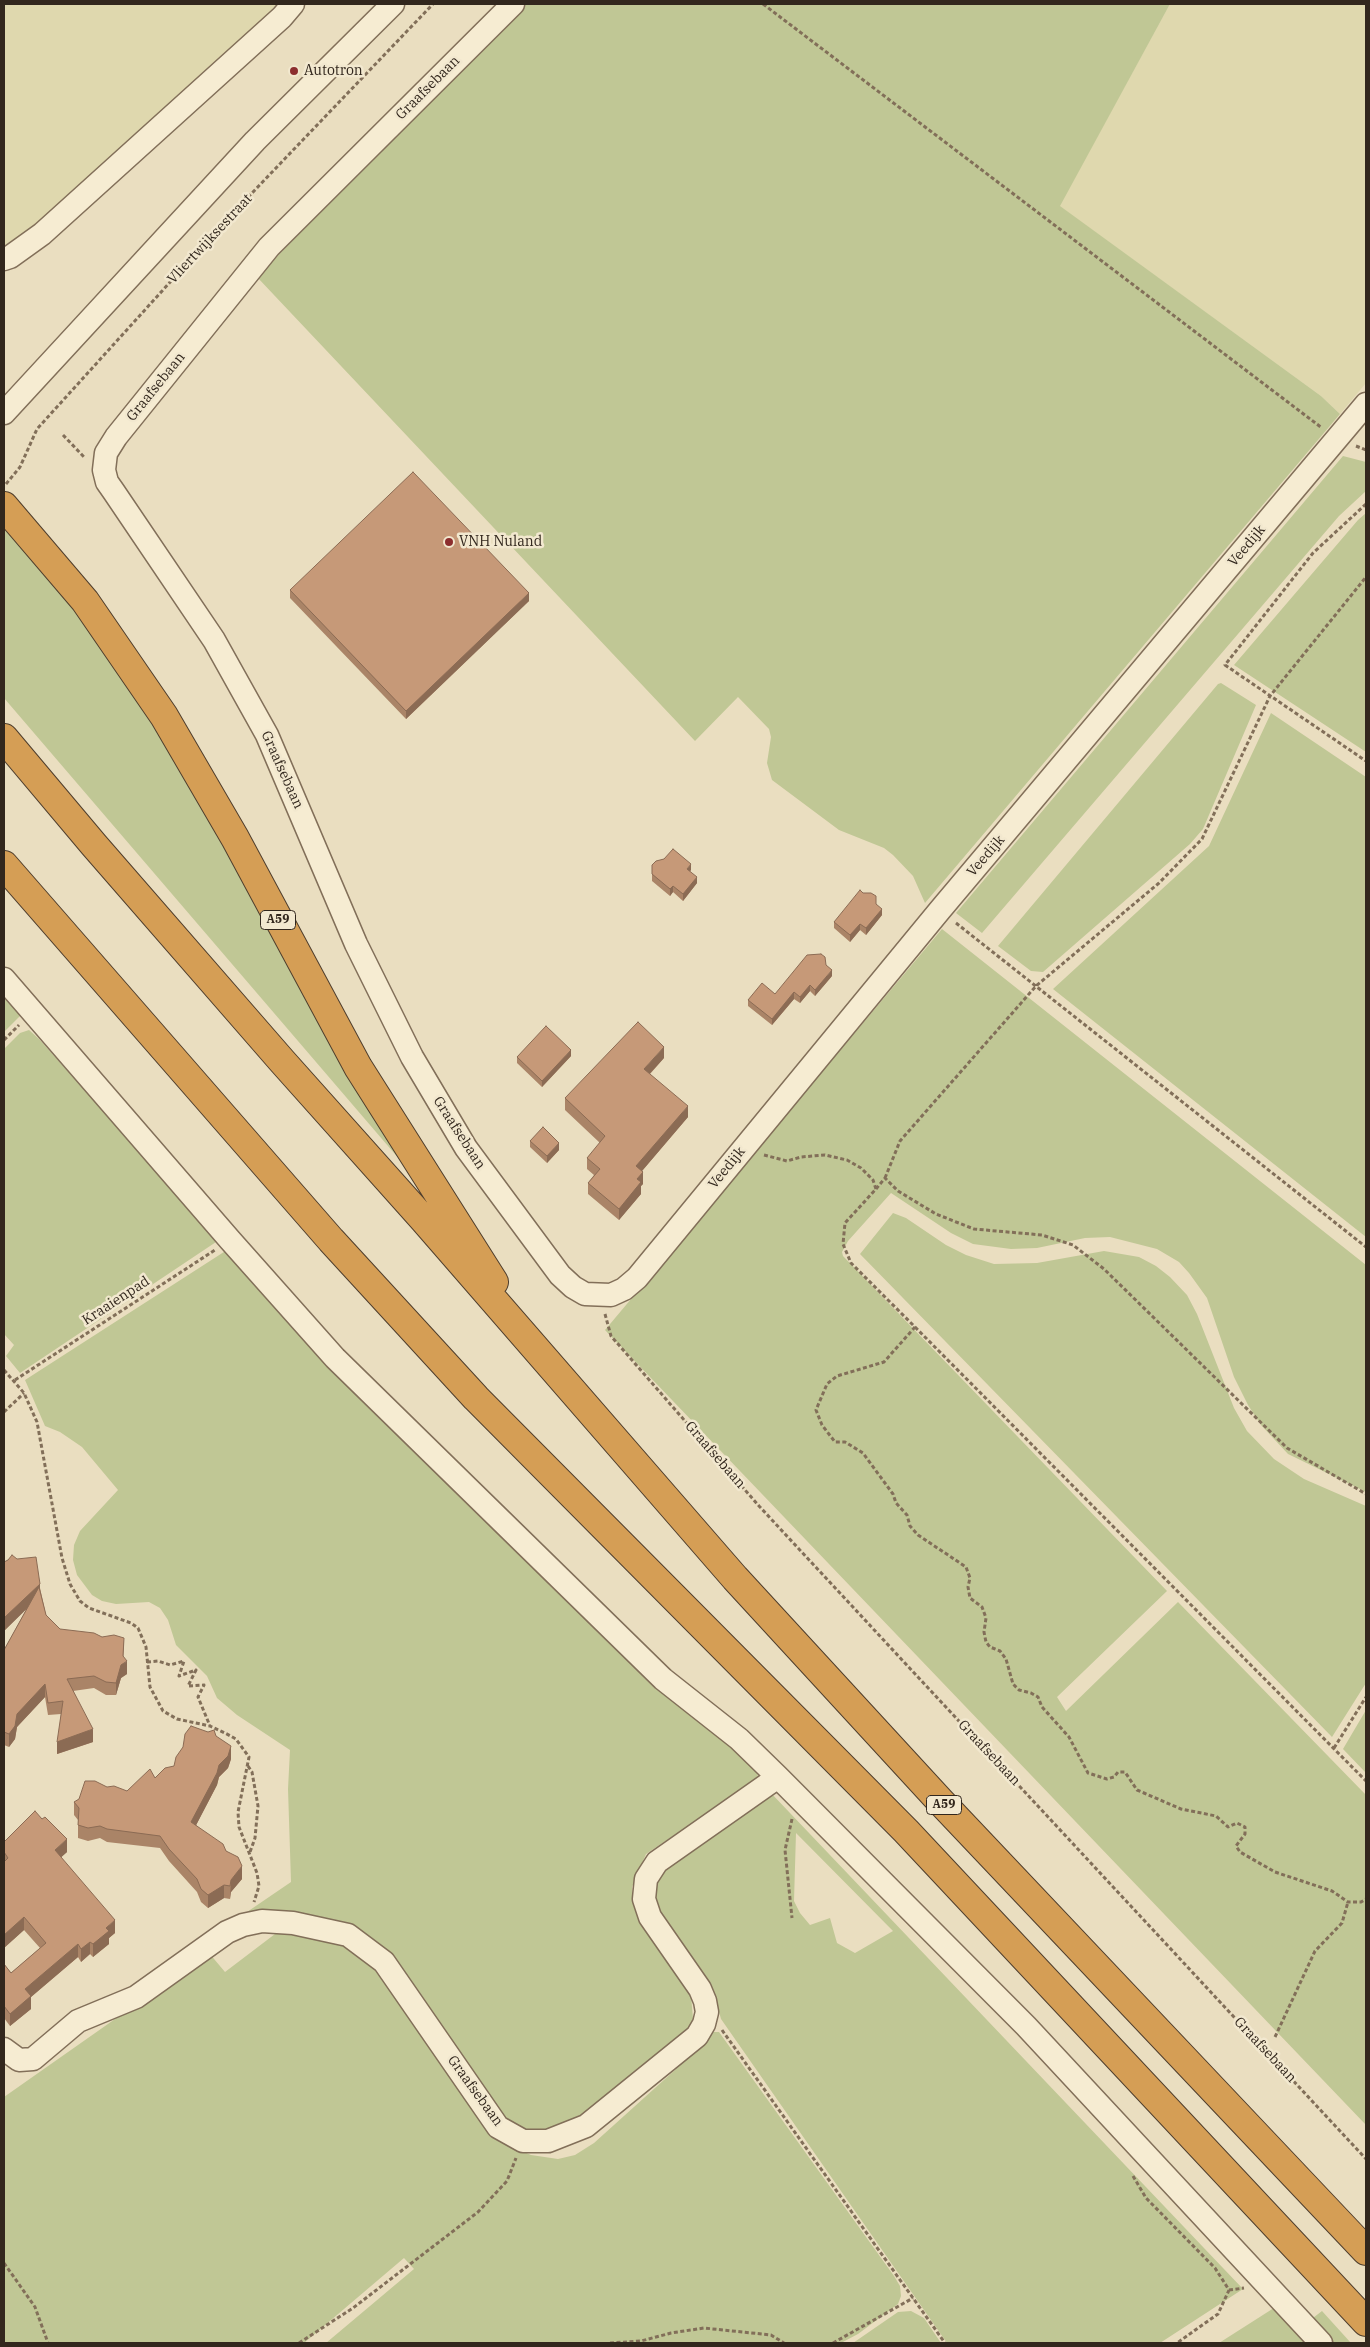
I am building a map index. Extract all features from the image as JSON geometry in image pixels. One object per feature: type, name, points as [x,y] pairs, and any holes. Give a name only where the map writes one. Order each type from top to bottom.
[{"type":"highway","name":"A59","points":[[4,506],[85,601],[164,716],[235,838],[358,1067],[465,1232],[534,1347]]},
{"type":"highway","name":"A59","points":[[4,738],[139,898],[424,1220],[735,1578],[914,1773],[1366,2251]]},
{"type":"highway","points":[[4,865],[331,1240],[476,1398],[906,1831],[1366,2322]]},
{"type":"street","points":[[4,258],[10,257],[42,234],[282,17],[293,4]]},
{"type":"street","points":[[4,413],[255,141],[393,4]]},
{"type":"street","name":"Graafsebaan","points":[[513,4],[269,247],[109,446],[104,461],[108,482],[214,640],[267,735],[356,944],[412,1057],[466,1148],[560,1274],[573,1287],[586,1294],[599,1296]]},
{"type":"street","name":"Veedijk","points":[[599,1296],[618,1292],[637,1278],[940,910],[1366,404]]},
{"type":"street","points":[[4,979],[230,1240],[336,1358],[663,1679],[739,1739],[778,1777],[1026,2026],[1321,2343]]},
{"type":"street","points":[[707,2012],[700,1989],[650,1917],[644,1899],[646,1879],[657,1862],[778,1777]]},
{"type":"street","name":"Graafsebaan","points":[[4,2049],[18,2060],[33,2059],[78,2021],[136,1997],[226,1932],[243,1925],[262,1921],[293,1923],[348,1936],[384,1962],[498,2127],[523,2141],[548,2141],[586,2126],[687,2046],[704,2024],[707,2012]]},
{"type":"path","name":"Vliertwijksestraat","points":[[4,486],[20,467],[37,429],[230,216],[433,4]]},
{"type":"path","points":[[763,4],[1336,439]]},
{"type":"path","points":[[63,435],[81,455],[104,461]]},
{"type":"path","points":[[1366,504],[1313,553],[1225,665],[1366,761]]},
{"type":"path","points":[[1366,577],[1270,696],[1202,839],[1159,883],[1036,986],[900,1141],[885,1178],[845,1223],[844,1244],[852,1263],[915,1328],[1366,1781]]},
{"type":"path","points":[[940,910],[1366,1247]]},
{"type":"path","points":[[747,1144],[769,1158],[787,1161],[801,1157],[825,1155],[847,1160],[861,1168],[873,1180],[876,1189]]},
{"type":"path","points":[[885,1178],[898,1191],[936,1214],[974,1229],[1042,1234],[1073,1246],[1104,1269],[1287,1448],[1366,1494]]},
{"type":"path","name":"Kraaienpad","points":[[15,1380],[230,1240]]},
{"type":"path","name":"Graafsebaan","points":[[599,1296],[611,1336],[759,1506],[1366,2159]]},
{"type":"path","points":[[915,1328],[884,1362],[837,1376],[827,1384],[816,1410],[822,1425],[835,1442],[845,1442],[863,1453],[893,1494],[896,1503],[907,1515],[910,1526],[918,1535],[966,1567],[970,1578],[968,1587],[970,1598],[982,1607],[986,1618],[984,1632],[986,1642],[990,1647],[1000,1651],[1006,1660],[1013,1684],[1019,1690],[1031,1692],[1038,1697],[1042,1708],[1069,1736],[1088,1773],[1107,1779],[1114,1777],[1118,1772],[1125,1772],[1137,1790],[1181,1808],[1216,1816],[1228,1827],[1237,1823],[1245,1827],[1243,1838],[1236,1846],[1242,1854],[1275,1872],[1332,1891],[1348,1902],[1361,1902],[1366,1898]]},
{"type":"path","points":[[4,1370],[15,1380],[24,1393],[37,1422],[62,1558],[70,1584],[80,1601],[89,1608],[131,1623],[138,1628],[146,1646],[150,1687],[164,1711],[177,1718],[210,1726],[236,1738],[250,1757],[238,1812],[239,1827],[257,1873],[258,1886],[243,1925]]},
{"type":"path","points":[[4,1412],[24,1393]]},
{"type":"path","points":[[147,1662],[158,1660],[170,1665],[184,1660],[179,1676],[196,1670],[188,1686],[204,1685],[198,1697],[210,1726]]},
{"type":"path","points":[[1334,1748],[1366,1697]]},
{"type":"path","points":[[248,1766],[252,1772],[258,1806],[255,1838],[250,1853]]},
{"type":"path","points":[[792,1918],[785,1850],[797,1796]]},
{"type":"path","points":[[1275,2037],[1315,1951],[1342,1923],[1348,1902]]},
{"type":"path","points":[[707,2012],[728,2037],[945,2343]]},
{"type":"path","points":[[299,2343],[354,2308],[478,2212],[507,2181],[523,2141]]},
{"type":"path","points":[[1133,2176],[1146,2198],[1215,2268],[1230,2290],[1218,2314],[1177,2343]]},
{"type":"path","points":[[4,2263],[35,2307],[48,2343]]},
{"type":"path","points":[[833,2343],[913,2298]]},
{"type":"path","points":[[610,2343],[641,2342],[671,2333],[704,2328],[772,2335],[784,2343]]},
{"type":"shaded area","points":[[4,4],[279,4],[245,41],[39,227],[4,250]]},
{"type":"shaded area","points":[[1170,4],[1366,4],[1366,383],[1340,414],[1321,396],[1059,206]]},
{"type":"green space","points":[[523,4],[1170,4],[1060,206],[1321,396],[1340,414],[925,903],[913,876],[893,855],[884,848],[839,830],[772,780],[767,763],[771,737],[769,729],[738,697],[695,741],[257,277]]},
{"type":"green space","points":[[1343,456],[1366,462],[1366,491],[1339,516],[982,933],[956,913]]},
{"type":"green space","points":[[1366,513],[1366,752],[1234,665]]},
{"type":"green space","points":[[4,521],[75,609],[154,723],[418,1181],[4,698]]},
{"type":"green space","points":[[1221,683],[1256,705],[1203,829],[1190,844],[1043,972],[1031,971],[998,946],[1218,684]]},
{"type":"green space","points":[[1271,713],[1366,777],[1366,1237],[1053,989],[1209,846]]},
{"type":"green space","points":[[942,929],[1366,1265],[1366,1492],[1288,1454],[1261,1425],[1248,1405],[1234,1377],[1207,1298],[1179,1262],[1157,1249],[1110,1237],[1085,1238],[1037,1248],[1011,1249],[973,1244],[951,1233],[891,1193],[848,1241],[842,1252],[843,1256],[1167,1591],[1057,1697],[1066,1711],[1178,1602],[1366,1795],[1366,2125],[605,1330]]},
{"type":"green space","points":[[4,993],[22,1014],[4,1032]]},
{"type":"green space","points":[[29,1030],[219,1240],[20,1373],[6,1356],[14,1345],[4,1334],[4,1049],[20,1033]]},
{"type":"green space","points":[[893,1213],[906,1218],[946,1245],[966,1255],[994,1264],[1037,1263],[1104,1251],[1139,1257],[1156,1266],[1170,1277],[1187,1295],[1197,1314],[1234,1408],[1247,1431],[1274,1459],[1304,1479],[1366,1506],[1366,1683],[1332,1737],[860,1254]]},
{"type":"green space","points":[[227,1250],[324,1357],[473,1510],[630,1660],[757,1764],[758,1779],[646,1854],[632,1887],[633,1899],[691,1995],[693,2019],[685,2035],[554,2139],[505,2124],[382,1953],[257,1911],[247,1912],[291,1882],[288,1789],[290,1750],[237,1715],[217,1698],[207,1676],[176,1645],[168,1620],[160,1608],[149,1602],[116,1604],[102,1601],[92,1595],[77,1575],[73,1560],[74,1545],[80,1531],[118,1490],[82,1447],[60,1432],[45,1426],[25,1380]]},
{"type":"green space","points":[[1366,1710],[1366,1773],[1343,1749]]},
{"type":"green space","points":[[770,1792],[1243,2289],[1160,2343],[947,2343],[721,2019],[716,2001],[656,1912],[653,1879]],"holes":[[[796,1833],[893,1931],[855,1953],[837,1943],[830,1918],[810,1925],[800,1913],[794,1901]]]},
{"type":"green space","points":[[287,1930],[339,1943],[360,1955],[372,1966],[485,2125],[509,2145],[531,2155],[558,2159],[575,2155],[594,2143],[675,2070],[705,2037],[713,2032],[719,2032],[894,2276],[900,2286],[901,2296],[898,2304],[858,2334],[841,2343],[326,2343],[414,2269],[404,2258],[304,2343],[4,2343],[4,2097],[209,1953],[225,1972],[275,1934]]},
{"type":"green space","points":[[1277,2306],[1311,2343],[1219,2343]]},
{"type":"green space","points":[[911,2311],[924,2318],[941,2343],[853,2343],[898,2312]]},
{"type":"green space","points":[[1322,2311],[1351,2343],[1329,2343],[1309,2321]]},
{"type":"building","points":[[413,472],[529,593],[406,711],[290,590]]},
{"type":"building","points":[[673,849],[691,864],[687,869],[697,877],[683,894],[673,886],[670,889],[652,874],[652,865],[656,861],[664,859]]},
{"type":"building","points":[[860,890],[863,893],[871,893],[876,896],[876,904],[882,909],[866,928],[860,924],[850,935],[834,922]]},
{"type":"building","points":[[821,954],[825,957],[826,965],[832,970],[815,990],[810,985],[800,997],[794,992],[772,1019],[748,1000],[762,983],[775,994],[807,955]]},
{"type":"building","points":[[638,1022],[664,1047],[644,1069],[688,1106],[636,1166],[643,1172],[637,1179],[641,1182],[619,1209],[588,1183],[600,1169],[587,1158],[605,1136],[565,1098]]},
{"type":"building","points":[[546,1026],[571,1050],[542,1081],[517,1057]]},
{"type":"building","points":[[543,1127],[559,1143],[547,1156],[530,1141]]},
{"type":"building","points":[[12,1555],[17,1559],[36,1557],[40,1584],[5,1617],[4,1562]]},
{"type":"building","points":[[39,1587],[46,1615],[60,1629],[94,1633],[102,1637],[114,1635],[124,1638],[123,1656],[127,1661],[121,1665],[116,1683],[106,1682],[94,1676],[67,1679],[93,1729],[57,1742],[63,1701],[48,1703],[45,1684],[17,1714],[15,1726],[9,1734],[4,1732],[4,1650]]},
{"type":"building","points":[[191,1726],[208,1732],[214,1730],[216,1736],[231,1746],[228,1756],[219,1765],[217,1773],[191,1822],[223,1844],[226,1851],[238,1857],[242,1866],[231,1880],[230,1886],[224,1885],[208,1895],[201,1889],[197,1879],[169,1849],[160,1836],[107,1829],[100,1826],[88,1828],[78,1825],[79,1808],[74,1802],[79,1799],[85,1781],[95,1781],[107,1787],[114,1786],[127,1791],[150,1769],[155,1778],[165,1768],[174,1766],[176,1757],[183,1747],[185,1734]]},
{"type":"building","points":[[35,1811],[42,1819],[45,1817],[67,1839],[55,1850],[115,1920],[106,1928],[109,1931],[93,1944],[90,1942],[81,1949],[78,1944],[25,1989],[31,1996],[10,2014],[4,2006],[4,1964],[11,1973],[46,1943],[24,1917],[4,1935],[4,1862],[8,1858],[4,1852],[4,1842]]},
{"type":"place","name":"Autotron","points":[[294,71]]},
{"type":"place","name":"VNH Nuland","points":[[449,542]]}]
